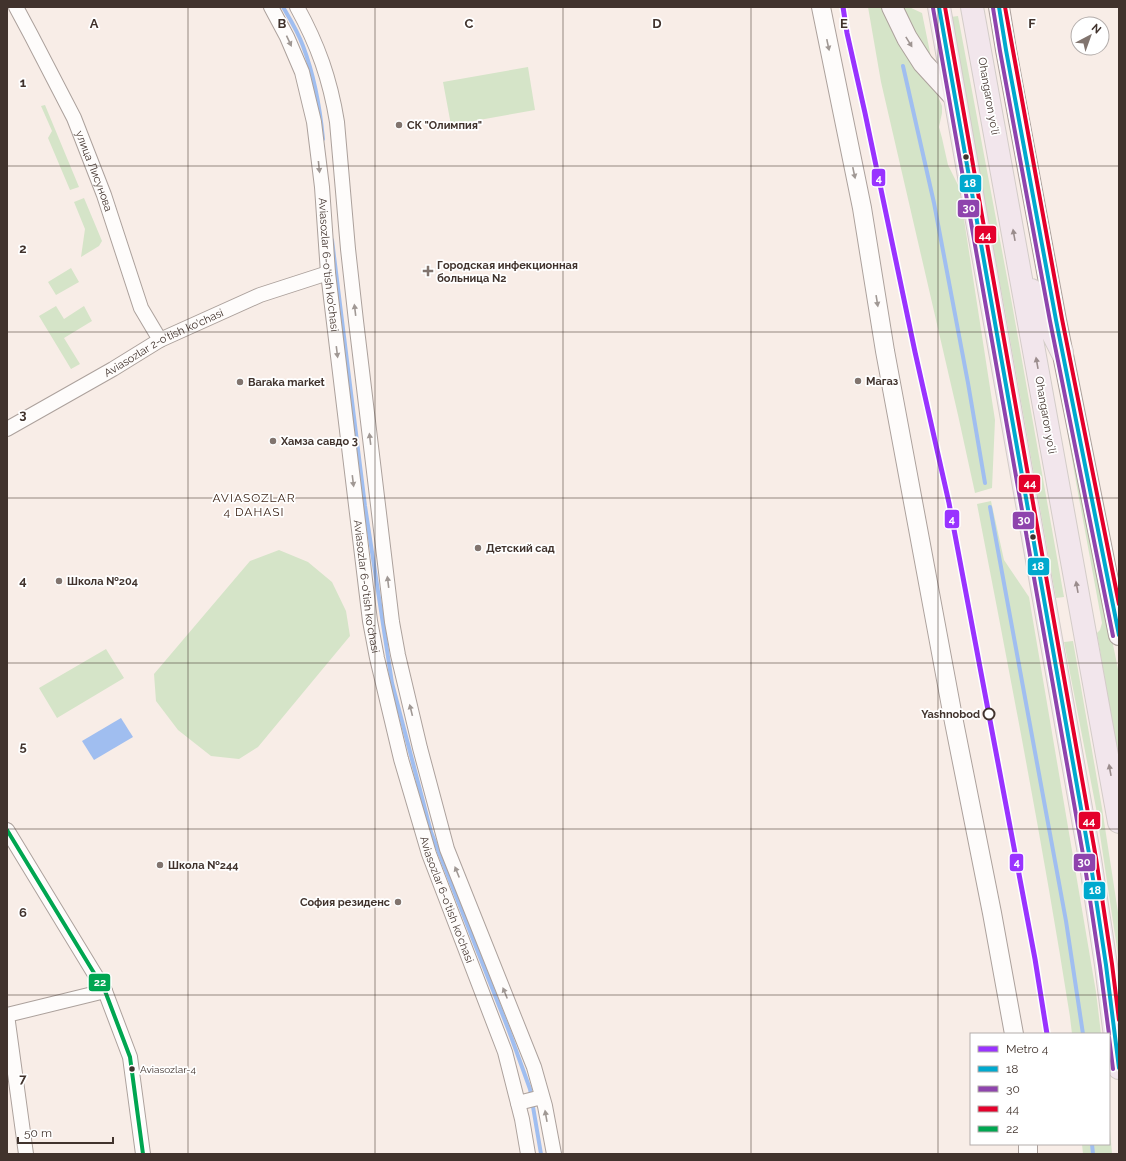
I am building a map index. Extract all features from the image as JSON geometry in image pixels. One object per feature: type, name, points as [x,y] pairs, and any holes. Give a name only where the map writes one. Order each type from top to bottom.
[{"type":"highway","points":[[939,7],[1090,859],[1106,965],[1119,1068]]},
{"type":"highway","name":"Ohangaron yoʻli","points":[[972,7],[1119,821]]},
{"type":"highway","points":[[1020,268],[1062,352]]},
{"type":"highway","points":[[1052,647],[1056,630],[1062,622],[1070,619],[1083,622]]},
{"type":"main road","points":[[892,7],[907,38],[923,63],[955,98]]},
{"type":"main road","points":[[999,7],[1062,352],[1119,635]]},
{"type":"street","name":"улица Лисунова","points":[[16,7],[74,118],[104,195],[141,308],[160,340]]},
{"type":"street","name":"Aviasozlar 6-o'tish ko'chasi","points":[[271,7],[287,37],[302,72],[312,110],[322,187],[328,251],[328,273],[350,375],[398,655],[395,693],[401,759],[429,854],[503,1047],[531,1100],[554,1154]]},
{"type":"street","name":"Aviasozlar 6-o'tish ko'chasi","points":[[297,7],[319,53],[330,83],[337,122],[346,249],[350,375],[370,621],[377,658],[420,748],[447,849],[534,1066],[531,1100],[522,1119],[528,1154]]},
{"type":"street","points":[[821,7],[862,208],[885,351],[1014,1033]]},
{"type":"street","points":[[328,251],[346,249]]},
{"type":"street","name":"Aviasozlar 2-o'tish ko'chasi","points":[[7,429],[113,369],[160,340],[260,295],[328,273]]},
{"type":"street","points":[[7,830],[105,991],[130,1057],[143,1154]]},
{"type":"street","points":[[26,1154],[7,1015],[105,991]]},
{"type":"green space","points":[[868,7],[883,7],[897,33],[938,96],[942,106],[939,127],[948,165],[959,187],[995,420],[992,488],[975,493],[881,82]]},
{"type":"green space","points":[[900,7],[909,7],[922,13],[933,67]]},
{"type":"green space","points":[[958,16],[1012,304],[1064,597],[1056,598],[951,17]]},
{"type":"green space","points":[[528,67],[535,110],[451,125],[443,82]]},
{"type":"green space","points":[[45,105],[79,187],[70,190],[48,138],[52,131],[41,106]]},
{"type":"green space","points":[[84,198],[102,241],[99,246],[81,257],[85,229],[74,202]]},
{"type":"green space","points":[[71,268],[79,282],[56,295],[48,282]]},
{"type":"green space","points":[[56,306],[64,319],[84,306],[92,321],[64,338],[80,364],[71,369],[39,316]]},
{"type":"green space","points":[[1053,349],[1119,674],[1119,761],[1097,633],[1100,630],[1102,623]]},
{"type":"green space","points":[[991,501],[1004,560],[1029,597],[1096,992],[1101,1033],[1072,1033],[1060,953],[1037,824],[977,504]]},
{"type":"green space","points":[[279,550],[308,562],[332,582],[346,611],[350,636],[258,747],[239,759],[211,756],[178,730],[156,701],[154,674],[250,561]]},
{"type":"green space","points":[[1073,641],[1102,808],[1119,919],[1119,962],[1096,808],[1064,642]]},
{"type":"green space","points":[[106,649],[124,678],[57,718],[39,688]]},
{"type":"green space","points":[[1110,1130],[1112,1154],[1083,1154],[1082,1145],[1110,1145]]},
{"type":"water","points":[[121,718],[133,737],[94,760],[82,741]]},
{"type":"waterway","points":[[283,7],[299,36],[310,68],[318,104],[323,139]]},
{"type":"waterway","points":[[903,66],[934,203],[985,483]]},
{"type":"waterway","points":[[332,240],[365,506],[392,683],[431,832],[509,1031],[530,1089],[541,1154]]},
{"type":"waterway","points":[[990,507],[1066,921],[1083,1033]]},
{"type":"waterway","points":[[1092,1145],[1093,1154]]},
{"type":"metro line","name":"4","points":[[843,7],[847,33],[915,352],[949,503],[1035,959],[1047,1033]]},
{"type":"transit line","name":"18","points":[[939,7],[1090,859],[1106,965],[1119,1068]]},
{"type":"transit line","name":"44","points":[[945,7],[1096,858],[1119,1020]]},
{"type":"transit line","name":"18","points":[[999,7],[1056,320],[1119,635]]},
{"type":"transit line","name":"44","points":[[1005,7],[1062,319],[1119,604]]},
{"type":"transit line","name":"30","points":[[933,8],[1084,860],[1109,1033]]},
{"type":"transit line","name":"30","points":[[993,8],[1050,321],[1113,636]]},
{"type":"transit line","name":"22","points":[[7,830],[105,991],[130,1057],[143,1154]]},
{"type":"transit line","name":"30","points":[[1110,1045],[1113,1069]]},
{"type":"place","name":"СК \"Олимпия\"","points":[[399,125]]},
{"type":"place","name":"Городская инфекционная больница N2","points":[[428,271]]},
{"type":"place","name":"Магаз","points":[[858,381]]},
{"type":"place","name":"Baraka market","points":[[240,382]]},
{"type":"place","name":"Хамза савдо 3","points":[[273,441]]},
{"type":"place","name":"Детский сад","points":[[478,548]]},
{"type":"place","name":"Школа №204","points":[[59,581]]},
{"type":"place","name":"Yashnobod","points":[[989,714]]},
{"type":"place","name":"Школа №244","points":[[160,865]]},
{"type":"place","name":"София резиденс","points":[[398,902]]},
{"type":"place","name":"Aviasozlar-4","points":[[132,1069]]},
{"type":"district","name":"AVIASOZLAR 4 DAHASI","points":[[254,505]]}]
